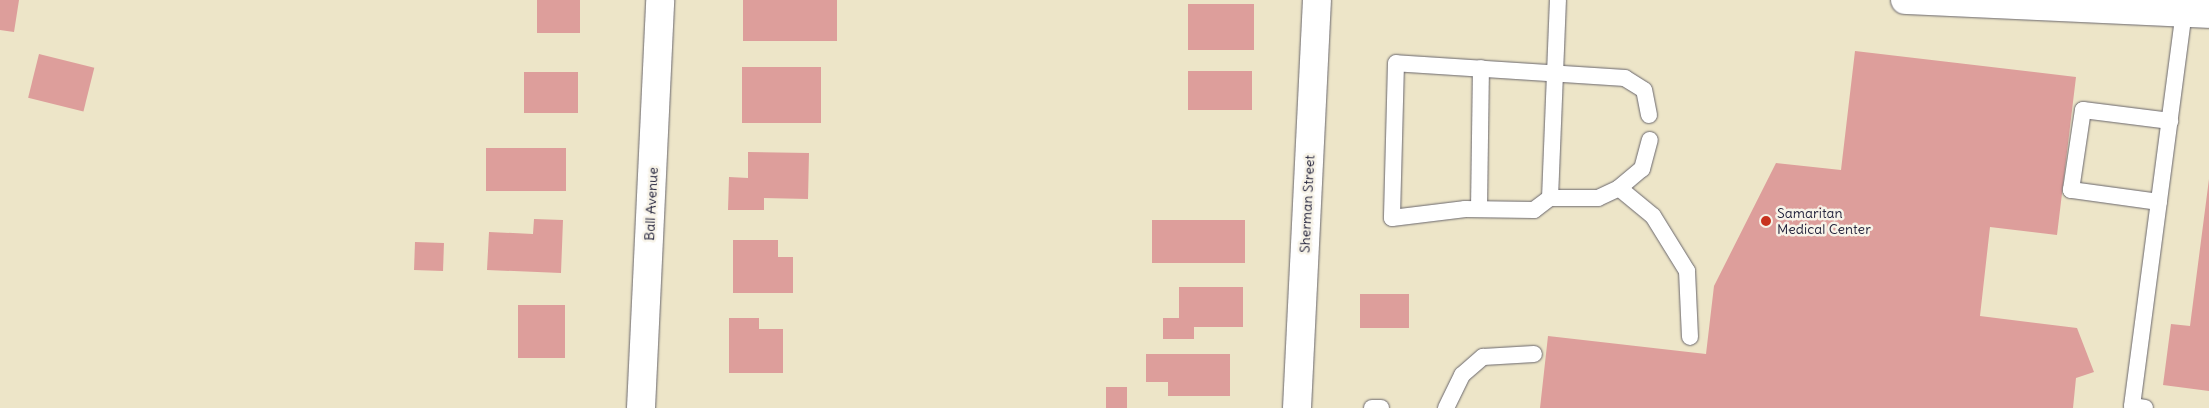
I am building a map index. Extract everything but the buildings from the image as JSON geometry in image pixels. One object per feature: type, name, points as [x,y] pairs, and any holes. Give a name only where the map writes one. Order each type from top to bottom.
[{"type":"street","name":"Ball Avenue","points":[[641,408],[660,0]]},
{"type":"street","name":"Sherman Street","points":[[1297,408],[1316,0]]},
{"type":"street","points":[[1905,0],[2098,5],[2197,14]]},
{"type":"lane","points":[[1550,198],[1558,0]]},
{"type":"lane","points":[[2146,408],[2132,406],[2170,121],[2197,14]]},
{"type":"lane","points":[[1649,115],[1644,90],[1625,78],[1396,63],[1392,218],[1479,209],[1534,210],[1550,198],[1598,198],[1620,188],[1642,169],[1650,140]]},
{"type":"lane","points":[[1479,209],[1482,68]]},
{"type":"lane","points":[[2159,202],[2071,190],[2083,110],[2170,121]]},
{"type":"lane","points":[[1620,188],[1653,216],[1687,271],[1690,337]]},
{"type":"lane","points":[[1446,408],[1462,375],[1483,357],[1534,354]]},
{"type":"lane","points":[[1372,408],[1381,408]]},
{"type":"place","name":"Samaritan Medical Center","points":[[1766,221]]}]
